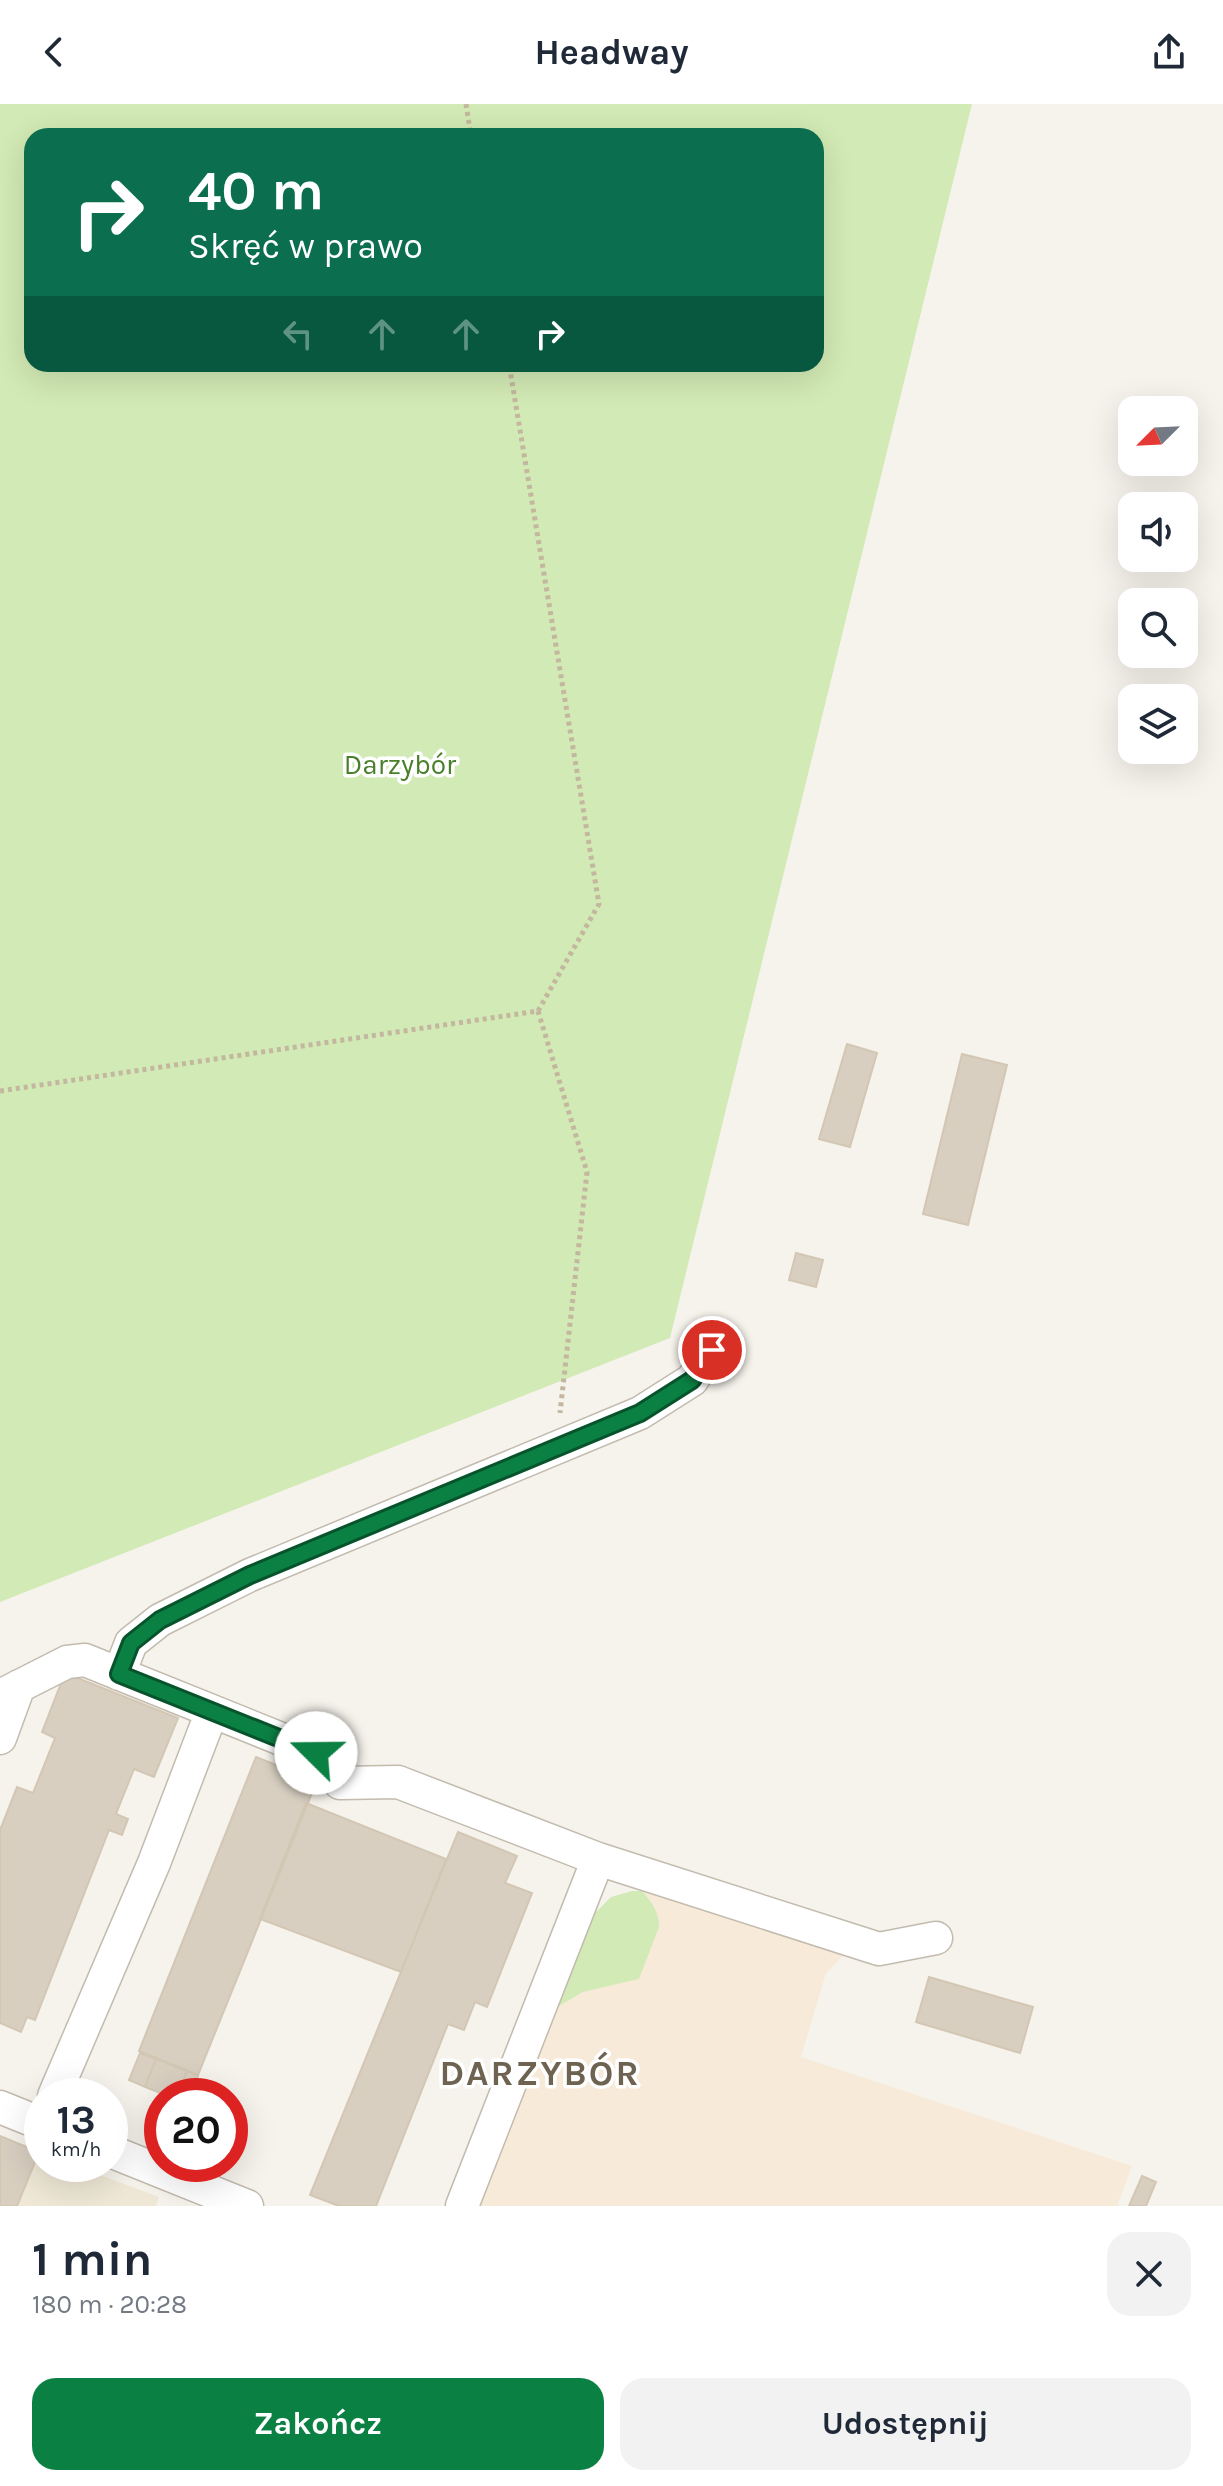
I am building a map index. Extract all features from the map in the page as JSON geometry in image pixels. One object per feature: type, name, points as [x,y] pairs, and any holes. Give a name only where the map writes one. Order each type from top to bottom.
[{"type":"lane","points":[[119,1674],[131,1643],[160,1620],[250,1575],[640,1413],[692,1380],[712,1350]]},
{"type":"lane","points":[[0,1738],[9,1691],[67,1662],[85,1660],[316,1753]]},
{"type":"lane","points":[[62,2078],[154,1863],[212,1711]]},
{"type":"lane","points":[[340,1783],[398,1782],[598,1859],[879,1949],[936,1938]]},
{"type":"lane","points":[[462,2206],[598,1859]]},
{"type":"lane","points":[[0,2107],[24,2117]]},
{"type":"lane","points":[[128,2158],[247,2206]]},
{"type":"path","points":[[466,104],[470,128]]},
{"type":"path","points":[[510,372],[599,904],[538,1011],[587,1172],[556,1448]]},
{"type":"path","points":[[0,1091],[538,1011]]},
{"type":"shaded area","points":[[642,1891],[845,1954],[826,1973],[801,2057],[1132,2166],[1117,2206],[477,2206],[557,2007],[583,1992],[639,1979],[651,1901]]},
{"type":"shaded area","points":[[0,2136],[24,2146],[24,2182],[119,2182],[159,2197],[156,2206],[0,2206]]},
{"type":"green space","name":"Darzybór","points":[[0,104],[972,104],[670,1338],[0,1602]]},
{"type":"green space","points":[[642,1891],[646,1895],[659,1922],[639,1979],[583,1992],[557,2007],[594,1914],[611,1897]]},
{"type":"building","points":[[847,1044],[877,1053],[850,1147],[819,1139]]},
{"type":"building","points":[[962,1054],[1007,1065],[968,1225],[923,1214]]},
{"type":"building","points":[[796,1253],[823,1260],[816,1287],[789,1280]]},
{"type":"building","points":[[65,1673],[178,1718],[154,1777],[134,1769],[116,1814],[128,1819],[122,1835],[109,1830],[35,2020],[27,2017],[21,2032],[0,2023],[0,1830],[17,1787],[33,1793],[55,1738],[42,1732]]},
{"type":"building","points":[[256,1757],[316,1783],[198,2075],[139,2051]]},
{"type":"building","points":[[306,1803],[446,1859],[401,1972],[260,1919]]},
{"type":"building","points":[[458,1832],[517,1856],[505,1883],[532,1893],[487,2007],[475,2002],[464,2030],[448,2024],[376,2206],[339,2206],[310,2195]]},
{"type":"building","points":[[929,1977],[1033,2007],[1020,2053],[916,2022]]},
{"type":"building","points":[[140,2053],[156,2059],[149,2078],[144,2078],[144,2087],[129,2080]]},
{"type":"building","points":[[156,2059],[187,2071],[184,2078],[149,2078]]},
{"type":"building","points":[[187,2071],[198,2076],[197,2078],[184,2078]]},
{"type":"building","points":[[0,2136],[24,2146],[24,2182],[27,2182],[17,2206],[0,2206]]},
{"type":"building","points":[[1142,2176],[1156,2182],[1146,2206],[1129,2206]]},
{"type":"district","name":"DARZYBÓR","points":[[540,2072]]},
{"type":"route","points":[[316,1753],[119,1674],[131,1643],[160,1620],[250,1575],[640,1413],[692,1380],[712,1350]]}]
